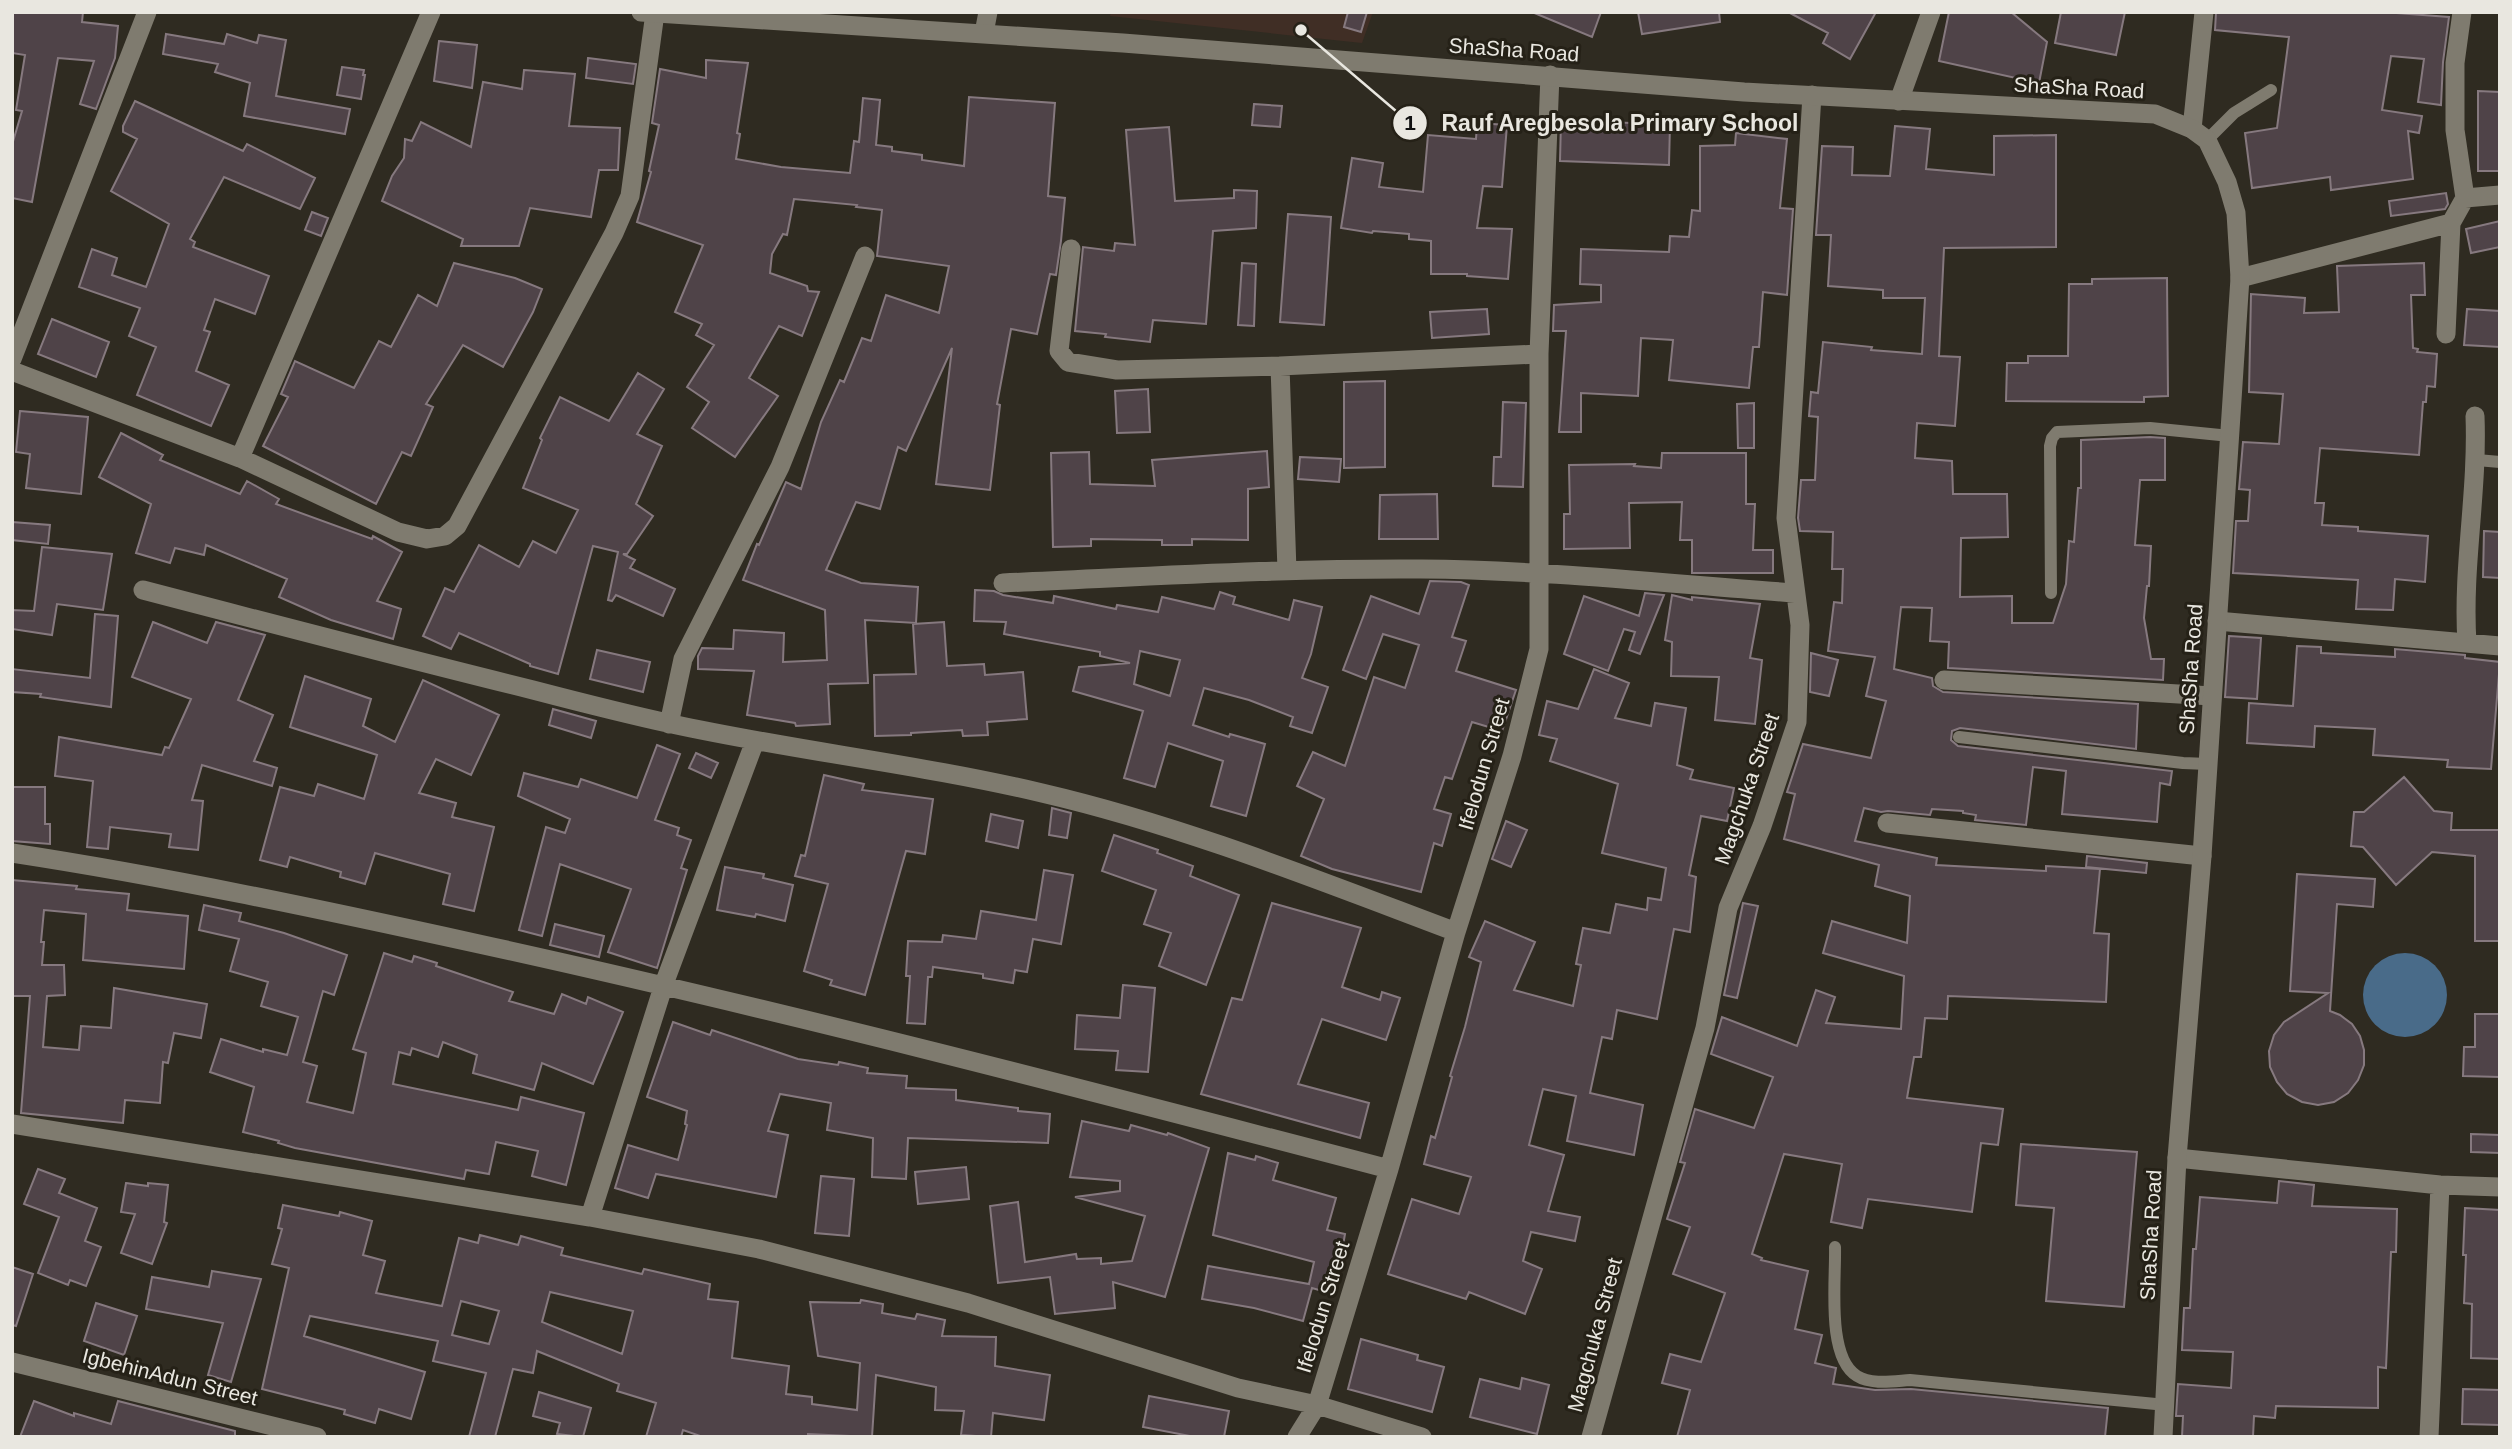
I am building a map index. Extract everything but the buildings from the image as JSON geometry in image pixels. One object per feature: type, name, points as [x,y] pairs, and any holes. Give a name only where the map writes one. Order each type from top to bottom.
[{"type":"street","points":[[12,359],[147,12]]},
{"type":"street","points":[[240,458],[430,12]]},
{"type":"street","points":[[984,33],[988,12]]},
{"type":"street","points":[[1899,101],[1931,12]]},
{"type":"street","points":[[2199,135],[2204,12]]},
{"type":"street","points":[[2446,334],[2451,223],[2465,198],[2455,130],[2455,63],[2462,12]]},
{"type":"street","points":[[12,371],[240,458],[398,532],[427,539],[445,536],[457,526],[614,233],[630,196],[648,13]]},
{"type":"street","name":"ShaSha Road","points":[[648,13],[984,33],[1744,92],[2155,114],[2199,135],[2227,182],[2236,213],[2240,278],[2202,856],[2177,1158],[2163,1437]]},
{"type":"street","name":"Ifelodun Street","points":[[1297,1437],[1317,1405],[1389,1170],[1456,932],[1512,756],[1539,649],[1539,354],[1550,75]]},
{"type":"street","name":"Magchuka Street","points":[[1591,1437],[1705,1028],[1728,908],[1762,827],[1797,722],[1800,625],[1786,518],[1812,95]]},
{"type":"street","points":[[2465,198],[2500,195]]},
{"type":"street","points":[[2240,278],[2451,223]]},
{"type":"street","points":[[1071,249],[1059,351],[1068,362],[1117,370],[1280,366],[1539,354]]},
{"type":"street","points":[[669,724],[682,659],[780,467],[865,256]]},
{"type":"street","points":[[1280,366],[1287,571]]},
{"type":"street","points":[[2467,643],[2465,607],[2477,460],[2475,416]]},
{"type":"street","points":[[1003,583],[1287,571],[1423,569],[1795,593]]},
{"type":"street","points":[[143,590],[669,724],[755,741],[913,766],[1044,794],[1167,828],[1268,861],[1456,932]]},
{"type":"street","points":[[2217,621],[2500,646]]},
{"type":"street","points":[[1944,680],[2212,696]]},
{"type":"street","points":[[590,1217],[664,984],[755,741]]},
{"type":"street","points":[[1887,823],[2202,856]]},
{"type":"street","points":[[12,853],[254,894],[664,984],[1032,1075],[1389,1170]]},
{"type":"street","points":[[12,1124],[590,1217],[759,1249],[968,1303],[1238,1388],[1317,1405],[1422,1437]]},
{"type":"street","points":[[2177,1158],[2440,1185],[2500,1187]]},
{"type":"street","points":[[2428,1437],[2440,1185]]},
{"type":"street","name":"IgbehinAdun Street","points":[[12,1362],[317,1437]]},
{"type":"lane","points":[[2199,135],[2271,90]]},
{"type":"lane","points":[[2051,593],[2050,446],[2057,432],[2150,428],[2230,436]]},
{"type":"lane","points":[[2477,460],[2500,462]]},
{"type":"lane","points":[[1959,737],[2208,764]]},
{"type":"lane","points":[[1835,1247],[1836,1342],[1843,1362],[1857,1377],[2166,1405]]},
{"type":"shaded area","points":[[1111,12],[1373,12],[1362,43],[1110,16]]},
{"type":"water","points":[[2405,953],[2421,956],[2435,965],[2444,979],[2447,995],[2444,1011],[2435,1025],[2421,1034],[2405,1037],[2389,1034],[2375,1025],[2366,1011],[2363,995],[2366,979],[2375,965],[2389,956]]},
{"type":"place","name":"Rauf Aregbesola Primary School","points":[[1301,30]]}]
